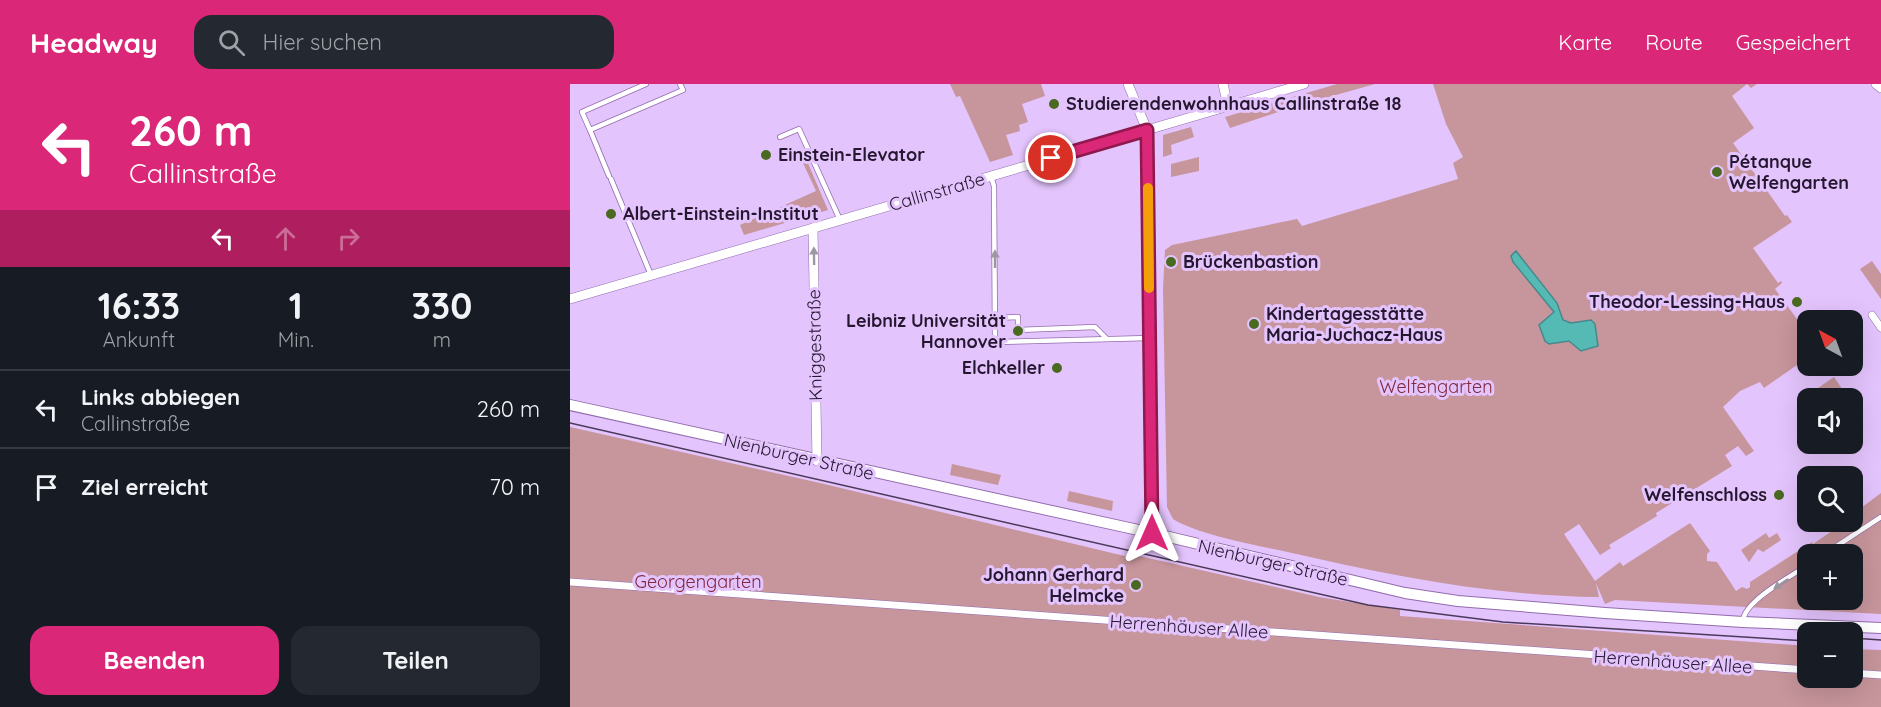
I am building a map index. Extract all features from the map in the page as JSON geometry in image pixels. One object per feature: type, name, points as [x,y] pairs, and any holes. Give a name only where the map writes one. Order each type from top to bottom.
[{"type":"street","points":[[1128,84],[1147,130],[1152,533]]},
{"type":"street","points":[[1222,84],[1228,106]]},
{"type":"street","name":"Callinstraße","points":[[1147,130],[1304,84]]},
{"type":"street","points":[[1876,84],[1881,88]]},
{"type":"street","name":"Callinstraße","points":[[570,299],[1029,165]]},
{"type":"street","name":"Kniggestraße","points":[[813,228],[817,461]]},
{"type":"street","points":[[1872,315],[1881,328]]},
{"type":"street","name":"Nienburger Straße","points":[[570,405],[1152,533],[1405,593],[1458,601],[1743,622],[1881,628]]},
{"type":"street","name":"Herrenhäuser Allee","points":[[570,582],[1797,669]]},
{"type":"street","points":[[1863,674],[1881,675]]},
{"type":"lane","points":[[646,84],[582,112],[651,275]]},
{"type":"lane","points":[[590,130],[683,90],[680,84]]},
{"type":"lane","points":[[780,136],[800,129],[840,220]]},
{"type":"lane","name":"Callinstraße","points":[[1029,165],[1147,130]]},
{"type":"lane","points":[[991,177],[994,186],[995,342],[1150,338]]},
{"type":"lane","points":[[995,318],[1018,317],[1018,342]]},
{"type":"lane","points":[[1018,330],[1095,327],[1106,338]]},
{"type":"lane","points":[[1840,544],[1881,517]]},
{"type":"lane","points":[[1743,622],[1744,613],[1753,602],[1797,572]]},
{"type":"green space","points":[[950,84],[1041,84],[1045,96],[1022,104],[1028,122],[1019,125],[1020,131],[1006,135],[1013,155],[990,162],[960,96],[956,97]]},
{"type":"green space","points":[[1337,84],[1375,84],[1293,107],[1230,128],[1225,117]]},
{"type":"green space","name":"Welfengarten","points":[[1433,84],[1747,84],[1732,96],[1754,128],[1733,143],[1785,216],[1787,215],[1792,222],[1753,248],[1778,283],[1781,281],[1782,283],[1775,289],[1797,319],[1797,365],[1764,388],[1760,382],[1740,391],[1723,407],[1754,451],[1746,456],[1738,446],[1725,455],[1732,466],[1656,513],[1657,516],[1609,545],[1611,548],[1600,555],[1579,524],[1564,534],[1595,581],[1620,562],[1623,566],[1690,523],[1710,551],[1707,554],[1707,561],[1717,562],[1736,591],[1742,587],[1747,589],[1750,587],[1750,582],[1797,552],[1797,610],[1615,600],[1605,604],[1596,583],[1599,597],[1519,593],[1440,583],[1242,542],[1196,529],[1173,519],[1167,507],[1163,289],[1165,250],[1172,245],[1297,219],[1302,226],[1458,179],[1453,163],[1463,157],[1446,124]]},
{"type":"green space","points":[[1191,127],[1194,137],[1171,145],[1172,154],[1163,157],[1163,135]]},
{"type":"green space","points":[[1199,157],[1199,171],[1171,177],[1171,164]]},
{"type":"green space","points":[[807,161],[828,210],[744,235],[740,225],[816,191],[803,163]]},
{"type":"green space","points":[[1872,261],[1881,274],[1881,299],[1860,269]]},
{"type":"green space","points":[[1834,377],[1842,388],[1818,388]]},
{"type":"green space","name":"Georgengarten","points":[[570,427],[820,483],[1133,558],[1135,555],[1319,597],[1400,610],[1400,616],[1797,645],[1797,688],[1863,688],[1863,649],[1881,650],[1881,707],[570,707]]},
{"type":"green space","points":[[952,464],[1001,475],[998,485],[950,475]]},
{"type":"green space","points":[[1069,491],[1113,501],[1112,511],[1067,501]]},
{"type":"green space","name":"Welfengarten","points":[[1881,493],[1881,614],[1805,610],[1863,610],[1863,544],[1813,544],[1830,532],[1863,532],[1863,506]]},
{"type":"green space","points":[[1766,533],[1769,538],[1777,533],[1781,540],[1763,552],[1758,549],[1749,562],[1741,550]]},
{"type":"shaded area","points":[[1516,251],[1557,303],[1563,320],[1571,323],[1591,320],[1595,324],[1598,346],[1581,351],[1569,341],[1549,344],[1545,341],[1539,325],[1554,312],[1513,262],[1511,256]]},
{"type":"tram line","points":[[570,423],[1368,605],[1503,622],[1797,640]]},
{"type":"tram line","points":[[1863,639],[1881,640]]},
{"type":"slow traffic","points":[[1148,188],[1149,288]]},
{"type":"place","name":"Studierendenwohnhaus Callinstraße 18","points":[[1054,104]]},
{"type":"place","name":"Einstein-Elevator","points":[[766,155]]},
{"type":"place","name":"Pétanque Welfengarten","points":[[1717,172]]},
{"type":"place","name":"Albert-Einstein-Institut","points":[[611,214]]},
{"type":"place","name":"Brückenbastion","points":[[1171,262]]},
{"type":"place","name":"Theodor-Lessing-Haus","points":[[1797,302]]},
{"type":"place","name":"Kindertagesstätte Maria-Juchacz-Haus","points":[[1254,324]]},
{"type":"place","name":"Leibniz Universität Hannover","points":[[1018,331]]},
{"type":"place","name":"Elchkeller","points":[[1057,368]]},
{"type":"place","name":"Welfenschloss","points":[[1779,495]]},
{"type":"place","name":"Johann Gerhard Helmcke","points":[[1136,585]]},
{"type":"route","points":[[1051,158],[1147,130],[1152,533]]}]
